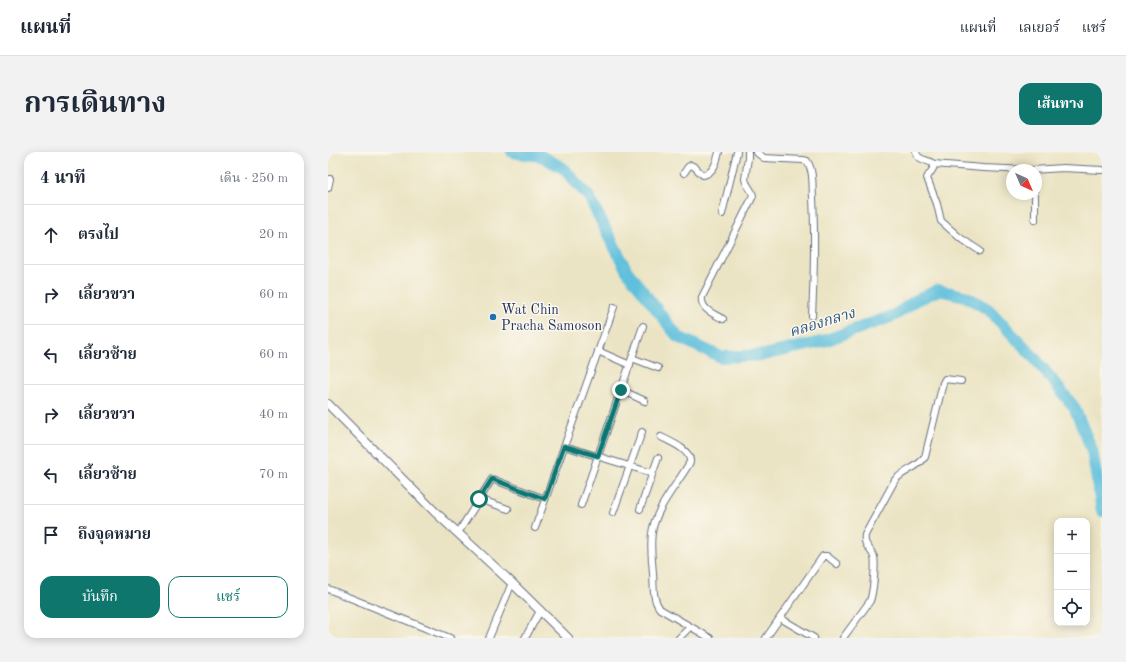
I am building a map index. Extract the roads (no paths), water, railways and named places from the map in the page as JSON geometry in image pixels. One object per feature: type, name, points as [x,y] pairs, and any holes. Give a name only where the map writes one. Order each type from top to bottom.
[{"type":"main road","points":[[328,404],[458,533],[568,638]]},
{"type":"street","points":[[684,173],[691,165],[697,168],[701,174],[706,175],[713,168],[719,152]]},
{"type":"street","points":[[722,214],[737,152]]},
{"type":"street","points":[[723,319],[704,307],[701,302],[702,297],[753,196],[745,179],[748,152]]},
{"type":"street","points":[[756,152],[764,158],[807,161],[811,170],[814,223],[814,280],[812,316]]},
{"type":"street","points":[[916,152],[920,159],[932,162],[934,164],[1006,169]]},
{"type":"street","points":[[934,164],[933,169],[929,174],[928,182],[937,204],[941,221],[959,237],[980,251]]},
{"type":"street","points":[[1042,169],[1063,168],[1102,170]]},
{"type":"street","points":[[328,188],[330,179]]},
{"type":"street","points":[[1034,200],[1035,220]]},
{"type":"street","points":[[535,528],[614,307]]},
{"type":"street","points":[[581,505],[643,326]]},
{"type":"street","points":[[598,351],[630,365]]},
{"type":"street","points":[[632,358],[658,368]]},
{"type":"street","points":[[843,638],[870,601],[872,594],[875,563],[874,557],[864,540],[865,535],[895,480],[905,471],[918,465],[925,457],[945,379],[948,378],[961,381]]},
{"type":"street","points":[[621,390],[645,401]]},
{"type":"street","points":[[613,512],[642,432]]},
{"type":"street","points":[[661,437],[687,452],[691,458],[690,462],[668,496],[654,524],[651,546],[656,603],[660,608],[710,638]]},
{"type":"street","points":[[564,446],[652,473]]},
{"type":"street","points":[[640,509],[658,458]]},
{"type":"street","points":[[458,533],[492,479],[545,499]]},
{"type":"street","points":[[479,499],[508,509]]},
{"type":"street","points":[[766,638],[823,556],[827,556],[837,564]]},
{"type":"street","points":[[489,638],[512,583]]},
{"type":"street","points":[[328,589],[450,638]]},
{"type":"street","points":[[525,638],[540,611]]},
{"type":"street","points":[[780,618],[814,638]]},
{"type":"street","points":[[679,638],[690,627]]},
{"type":"waterway","name":"คลองกลาง","points":[[512,152],[541,156],[563,168],[589,197],[627,271],[678,337],[721,357],[763,355],[821,342],[895,315],[915,301],[938,290],[965,296],[988,309],[1032,355],[1074,407],[1092,450],[1102,511]]},
{"type":"place","name":"Wat Chin Pracha Samoson","points":[[493,317]]}]
